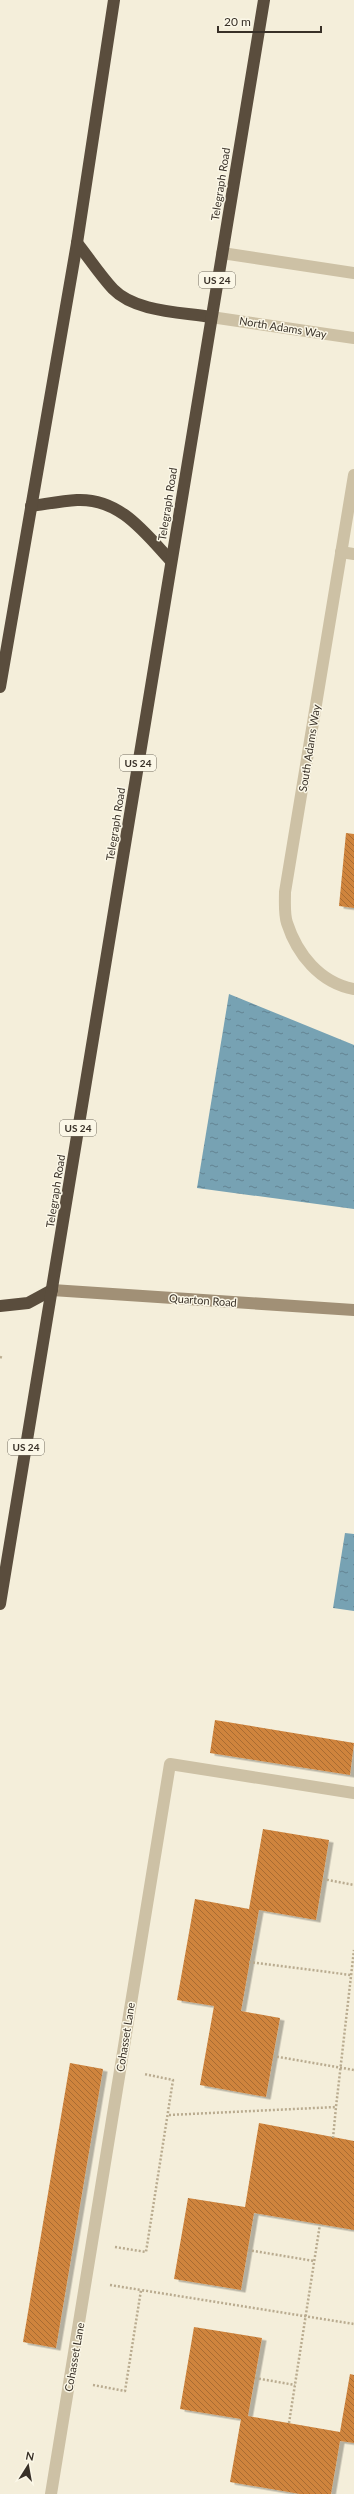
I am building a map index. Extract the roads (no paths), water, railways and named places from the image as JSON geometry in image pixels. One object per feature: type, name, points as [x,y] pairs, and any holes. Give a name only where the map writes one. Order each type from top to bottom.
[{"type":"highway","points":[[0,687],[77,243],[114,0]]},
{"type":"highway","name":"Telegraph Road","points":[[0,1604],[264,0]]},
{"type":"highway","points":[[77,243],[113,289],[129,300],[150,306],[211,317]]},
{"type":"highway","points":[[31,506],[78,500],[109,506],[137,524],[171,561]]},
{"type":"highway","points":[[0,1306],[28,1303],[52,1290]]},
{"type":"street","points":[[222,253],[354,273]]},
{"type":"street","name":"North Adams Way","points":[[211,317],[354,338]]},
{"type":"street","name":"South Adams Way","points":[[354,475],[285,892],[286,922],[298,951],[316,972],[354,989]]},
{"type":"street","points":[[341,552],[354,554]]},
{"type":"street","name":"Quarton Road","points":[[52,1290],[354,1310]]},
{"type":"street","name":"Cohasset Lane","points":[[51,2494],[170,1764],[354,1793]]},
{"type":"water","points":[[229,994],[354,1045],[354,1209],[197,1188]]},
{"type":"water","points":[[345,1533],[354,1534],[354,1611],[333,1608]]}]
